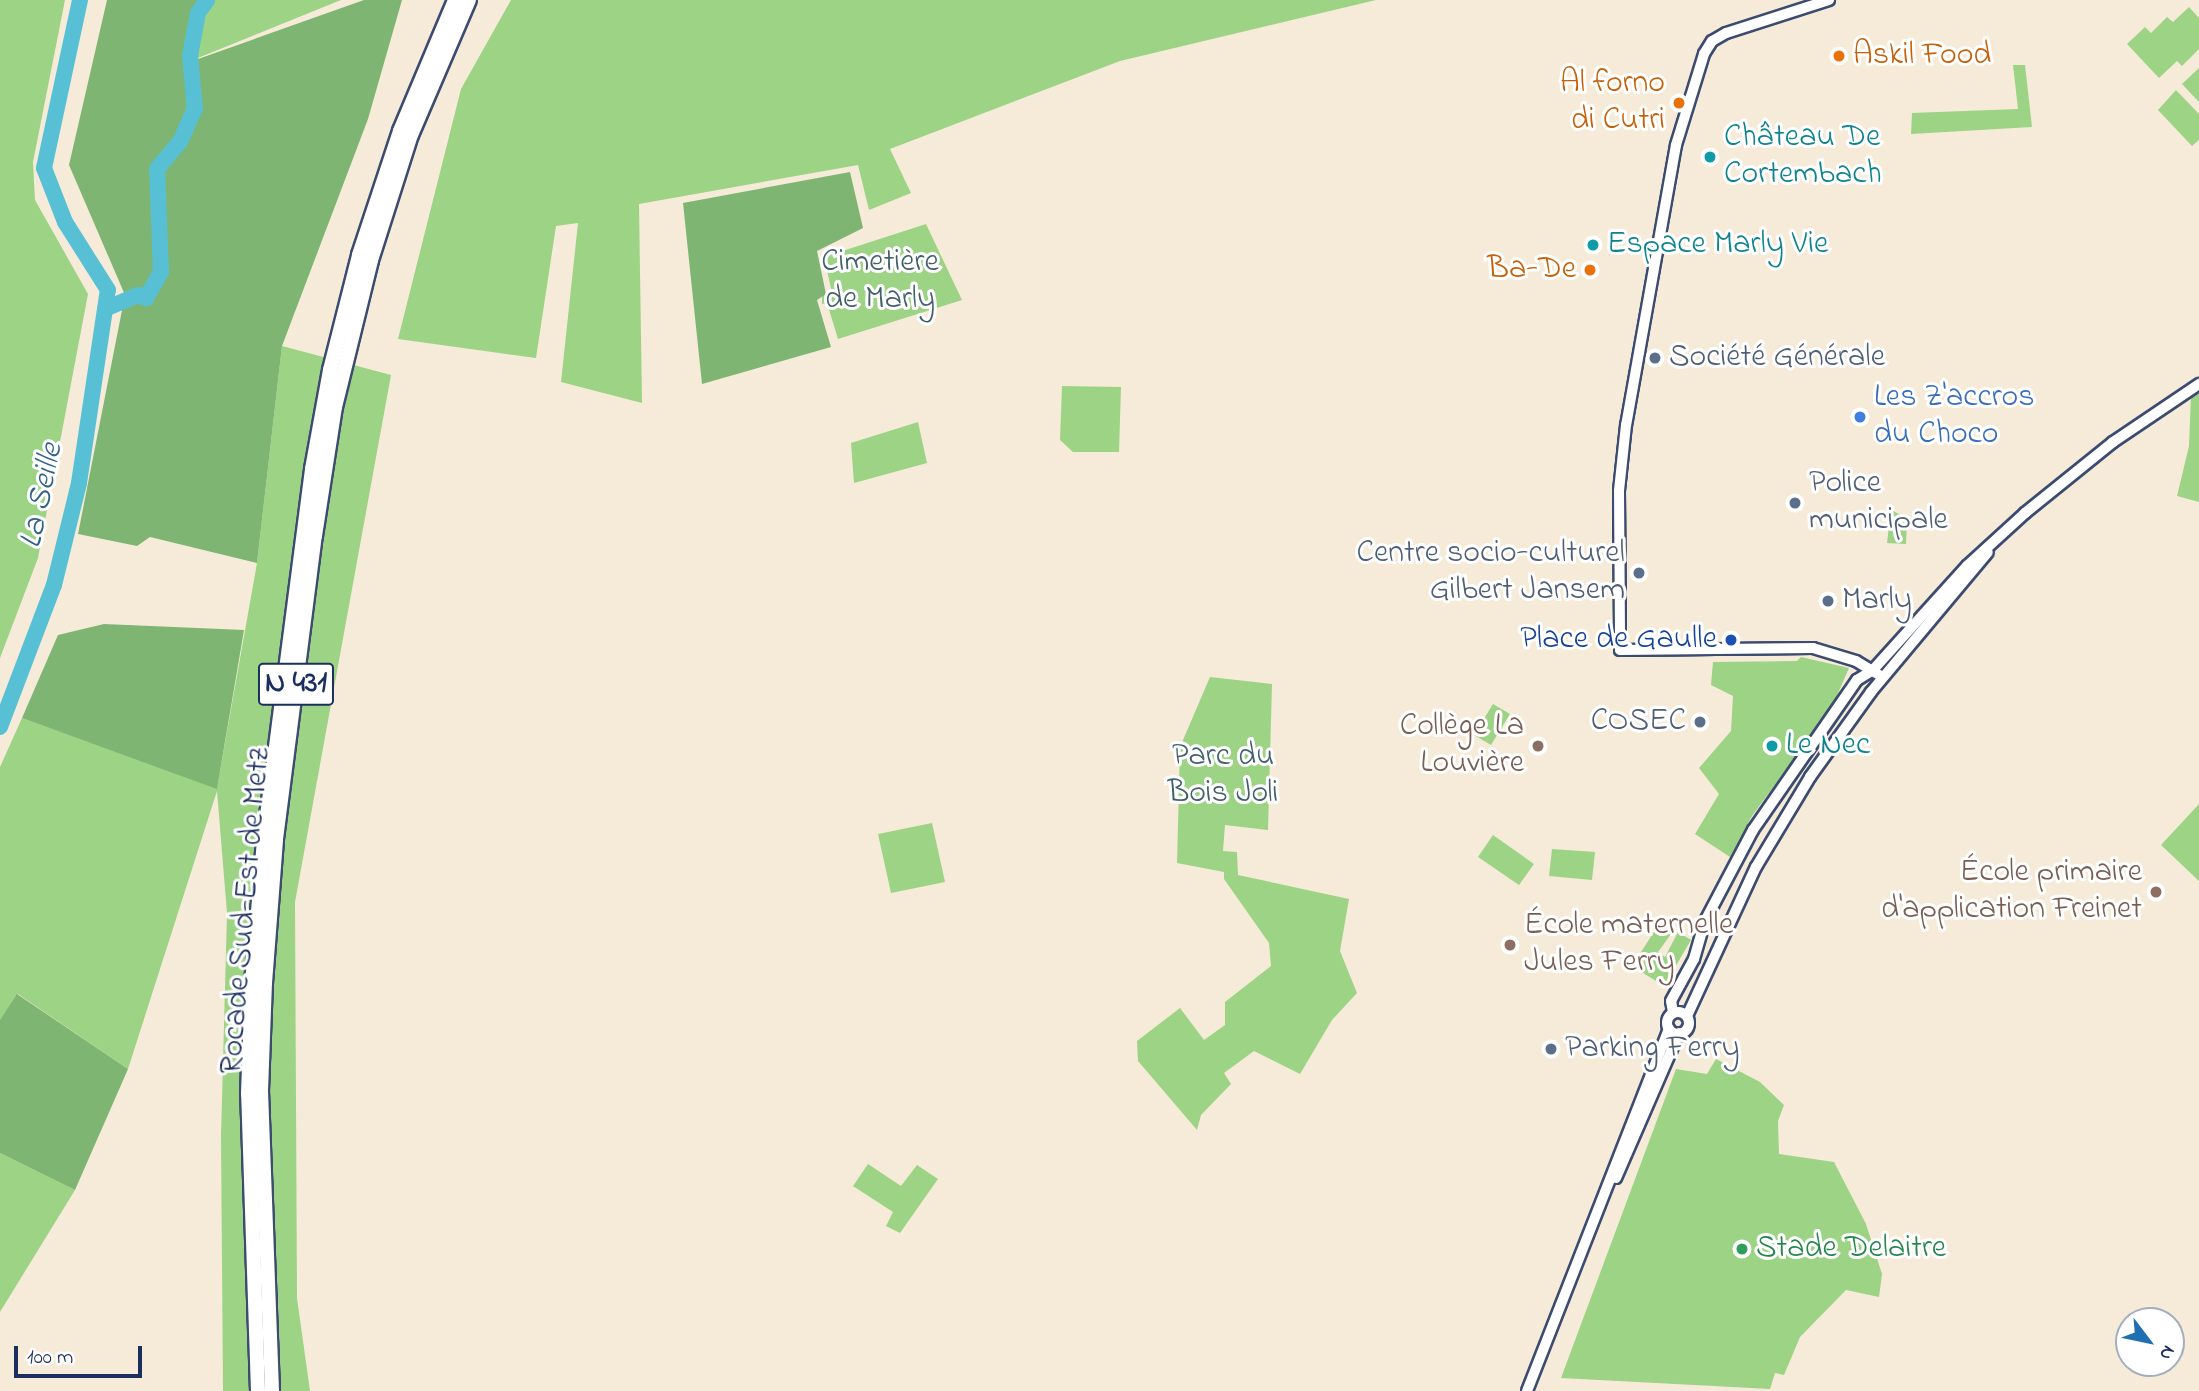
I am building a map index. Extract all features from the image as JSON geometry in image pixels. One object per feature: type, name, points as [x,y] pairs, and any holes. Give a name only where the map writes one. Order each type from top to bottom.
[{"type":"highway","name":"Rocade Sud-Est de Metz","points":[[258,1391],[248,1094],[253,959],[264,839],[312,469],[330,370],[374,205],[416,89],[455,0]]},
{"type":"highway","name":"Rocade Sud-Est de Metz","points":[[272,1391],[261,1117],[265,983],[276,839],[315,536],[335,407],[371,260],[411,135],[469,0]]},
{"type":"main road","points":[[1829,0],[1719,36],[1704,54],[1676,145],[1628,407],[1619,491],[1620,650],[1813,648],[1878,674]]},
{"type":"main road","points":[[1527,1391],[1592,1224],[1674,1031],[1688,1026],[1687,1016],[1756,867],[1810,777],[1878,674],[2000,536],[2076,470],[2199,384]]},
{"type":"main road","points":[[1673,1013],[1671,1001],[1694,959],[1705,921],[1752,830],[1857,680],[1878,674]]},
{"type":"main road","points":[[1673,1013],[1687,1016]]},
{"type":"main road","points":[[1673,1013],[1667,1018],[1674,1031]]},
{"type":"green space","points":[[0,0],[65,0],[33,162],[35,200],[88,294],[38,558],[0,658]]},
{"type":"green space","points":[[107,0],[210,0],[184,64],[364,0],[402,0],[368,119],[282,346],[257,563],[150,537],[137,546],[78,534],[125,295],[69,165]]},
{"type":"green space","points":[[210,0],[341,0],[183,64]]},
{"type":"green space","points":[[511,0],[1376,0],[1120,61],[890,149],[911,193],[869,210],[858,165],[639,204],[642,403],[561,382],[578,223],[556,226],[536,358],[398,339],[461,89]]},
{"type":"green space","points":[[2189,7],[2199,18],[2199,49],[2182,66],[2177,61],[2159,78],[2127,44],[2145,27],[2151,33],[2167,17],[2173,22]]},
{"type":"green space","points":[[2013,65],[2025,65],[2032,127],[1911,134],[1912,113],[2018,109]]},
{"type":"green space","points":[[2199,68],[2199,102],[2182,84]]},
{"type":"green space","points":[[2176,90],[2199,114],[2199,140],[2192,146],[2158,110]]},
{"type":"green space","points":[[850,172],[863,228],[817,251],[826,294],[817,300],[831,347],[702,384],[683,203]]},
{"type":"green space","name":"Cimetière de Marly","points":[[926,224],[962,300],[838,339],[827,303],[822,304],[822,295],[832,293],[824,257]]},
{"type":"green space","points":[[282,346],[391,375],[295,902],[297,1298],[310,1391],[223,1391],[221,1137],[227,913],[217,791],[128,1069],[18,994],[0,1020],[0,767],[22,718],[217,788],[257,563]]},
{"type":"green space","points":[[1062,386],[1121,387],[1119,452],[1073,452],[1060,440]]},
{"type":"green space","points":[[2199,394],[2199,502],[2177,496],[2189,446],[2191,396]]},
{"type":"green space","points":[[918,422],[927,463],[854,483],[851,443]]},
{"type":"green space","points":[[1891,510],[1907,518],[1906,544],[1887,543]]},
{"type":"green space","points":[[104,624],[244,630],[217,789],[22,718],[58,635]]},
{"type":"green space","points":[[1801,657],[1849,668],[1833,705],[1752,816],[1730,857],[1695,834],[1719,794],[1699,768],[1731,731],[1733,696],[1711,685],[1713,662],[1797,661]]},
{"type":"green space","name":"Parc du Bois Joli","points":[[1210,677],[1272,684],[1268,830],[1225,825],[1223,851],[1237,852],[1238,875],[1349,899],[1340,951],[1357,993],[1332,1020],[1300,1074],[1254,1051],[1224,1073],[1231,1084],[1201,1115],[1197,1130],[1138,1061],[1137,1041],[1180,1008],[1204,1040],[1225,1025],[1225,1002],[1271,966],[1269,943],[1224,879],[1224,872],[1177,863],[1180,747]]},
{"type":"green space","points":[[1493,704],[1510,714],[1491,745],[1474,735]]},
{"type":"green space","points":[[2199,804],[2199,881],[2161,845]]},
{"type":"green space","points":[[932,823],[945,882],[891,893],[878,834]]},
{"type":"green space","points":[[1493,835],[1534,864],[1519,885],[1478,857]]},
{"type":"green space","points":[[1552,849],[1595,852],[1592,880],[1549,876]]},
{"type":"green space","points":[[1661,921],[1674,930],[1658,952],[1665,957],[1678,932],[1691,940],[1664,986],[1632,966]]},
{"type":"green space","points":[[17,994],[128,1069],[75,1190],[0,1153],[0,1020]]},
{"type":"green space","name":"Stade Delaitre","points":[[1716,1059],[1760,1082],[1784,1105],[1778,1121],[1779,1154],[1834,1162],[1866,1224],[1882,1274],[1879,1297],[1846,1290],[1800,1337],[1784,1375],[1775,1373],[1770,1389],[1561,1378],[1676,1069],[1707,1074]]},
{"type":"green space","points":[[0,1153],[75,1190],[0,1312]]},
{"type":"green space","points":[[868,1164],[901,1186],[917,1165],[938,1179],[900,1233],[886,1226],[893,1212],[853,1186]]},
{"type":"waterway","name":"La Seille","points":[[0,727],[54,585],[79,483],[108,290],[65,222],[44,168],[80,0]]},
{"type":"waterway","name":"La Seille","points":[[105,309],[138,295],[146,298],[161,272],[157,169],[180,142],[195,109],[190,56],[198,13],[207,0]]},
{"type":"place","name":"Askil Food","points":[[1839,56]]},
{"type":"place","name":"Al forno di Cutri","points":[[1679,103]]},
{"type":"place","name":"Château De Cortembach","points":[[1710,157]]},
{"type":"place","name":"Espace Marly Vie","points":[[1593,245]]},
{"type":"place","name":"Ba-De","points":[[1590,270]]},
{"type":"place","name":"Société Générale","points":[[1655,358]]},
{"type":"place","name":"Les Z'accros du Choco","points":[[1860,417]]},
{"type":"place","name":"Police municipale","points":[[1795,503]]},
{"type":"place","name":"Centre socio-culturel Gilbert Jansem","points":[[1639,573]]},
{"type":"place","name":"Marly","points":[[1828,601]]},
{"type":"place","name":"Place de Gaulle","points":[[1731,640]]},
{"type":"place","name":"COSEC","points":[[1700,722]]},
{"type":"place","name":"Collège La Louvière","points":[[1538,746]]},
{"type":"place","name":"Le Nec","points":[[1772,746]]},
{"type":"place","name":"École primaire d'application Freinet","points":[[2156,892]]},
{"type":"place","name":"École maternelle Jules Ferry","points":[[1510,945]]},
{"type":"place","name":"Parking Ferry","points":[[1551,1049]]},
{"type":"place","name":"Stade Delaitre","points":[[1742,1249]]}]
